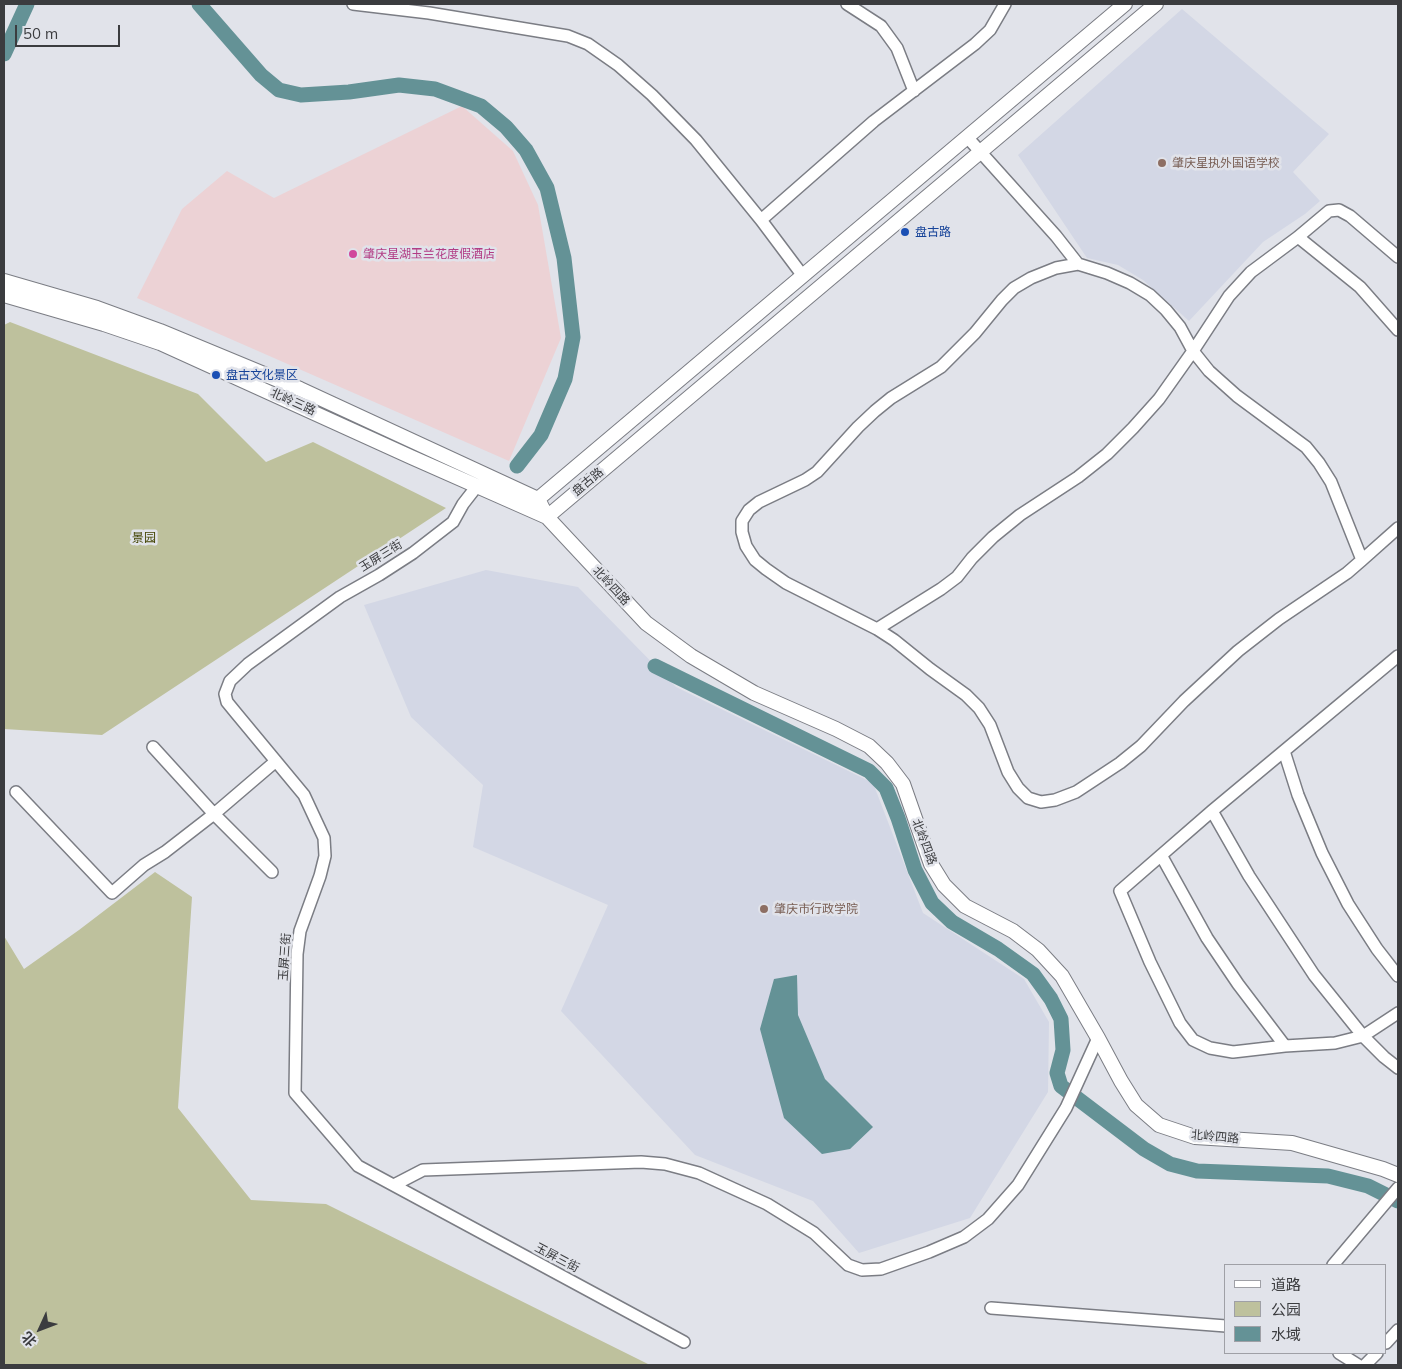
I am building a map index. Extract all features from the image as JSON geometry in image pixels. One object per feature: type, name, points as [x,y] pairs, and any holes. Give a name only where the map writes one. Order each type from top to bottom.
[{"type":"street","points":[[353,4],[429,13],[559,34],[588,44],[618,65],[652,95],[696,140],[761,220],[803,276]]},
{"type":"street","points":[[847,4],[881,26],[897,48],[914,91]]},
{"type":"street","points":[[761,220],[874,121],[975,44],[990,30],[1005,4]]},
{"type":"street","name":"盘古路","points":[[538,500],[1125,4]]},
{"type":"street","name":"盘古路","points":[[547,517],[1156,4]]},
{"type":"street","points":[[967,137],[1056,236],[1078,264]]},
{"type":"street","points":[[877,629],[942,589],[957,577],[972,558],[993,538],[1020,515],[1078,477],[1107,454],[1159,400],[1193,352],[1228,296],[1251,272],[1329,211],[1339,210],[1350,216],[1398,258]]},
{"type":"street","points":[[1298,237],[1360,287],[1398,330]]},
{"type":"street","points":[[1362,560],[1331,482],[1306,447],[1258,412],[1209,371],[1193,352],[1180,327],[1150,295],[1130,283],[1078,264],[1056,268],[1031,278],[1014,288],[975,333],[940,367],[891,398],[875,411],[817,472],[805,480],[759,502],[749,510],[742,521],[742,532],[746,546],[755,560],[766,569],[786,583],[877,629],[966,695],[979,708],[990,725],[1008,772],[1018,788],[1028,798],[1041,802],[1055,800],[1076,792],[1120,764],[1141,746],[1184,701],[1238,650],[1321,592],[1362,560],[1398,528]]},
{"type":"street","name":"北岭三路","points":[[4,281],[97,308],[160,331],[300,390],[538,500]]},
{"type":"street","name":"北岭三路","points":[[4,295],[104,324],[160,343],[547,517]]},
{"type":"street","points":[[733,334],[746,349]]},
{"type":"street","name":"玉屏三街","points":[[477,486],[463,504],[453,522],[413,553],[340,597],[248,664],[230,681],[225,694],[227,702],[304,795],[324,838],[325,856],[320,876],[300,931],[297,954],[295,1093],[358,1166],[684,1342]]},
{"type":"street","name":"北岭四路","points":[[538,500],[547,517],[646,623],[683,650],[754,693],[836,728],[869,746],[887,762],[903,784],[931,864],[944,886],[965,906],[1014,932],[1038,950],[1062,976],[1121,1082],[1136,1105],[1160,1125],[1195,1137],[1292,1143],[1382,1169],[1398,1176]]},
{"type":"street","points":[[1398,656],[1212,811],[1120,891],[1150,962],[1180,1022],[1193,1040],[1210,1048],[1233,1052],[1335,1043],[1363,1036],[1398,1013]]},
{"type":"street","points":[[153,747],[214,814],[272,872]]},
{"type":"street","points":[[1284,751],[1298,795],[1322,853],[1348,904],[1376,949],[1398,976]]},
{"type":"street","points":[[16,792],[112,893],[144,865],[165,852],[214,814],[276,761]]},
{"type":"street","points":[[1212,811],[1249,876],[1314,975],[1363,1036],[1398,1068]]},
{"type":"street","points":[[1161,855],[1207,938],[1238,984],[1285,1046]]},
{"type":"street","points":[[394,1185],[423,1170],[641,1162],[665,1164],[699,1173],[774,1208],[814,1233],[848,1265],[862,1270],[882,1269],[964,1237],[988,1219],[1018,1185],[1066,1108],[1098,1038]]},
{"type":"street","points":[[1334,1264],[1382,1210],[1397,1190]]},
{"type":"street","points":[[991,1308],[1224,1326]]},
{"type":"street","points":[[1387,1342],[1398,1330]]},
{"type":"street","points":[[1341,1354],[1358,1365]]},
{"type":"street","points":[[1365,1365],[1376,1354]]},
{"type":"shaded area","name":"肇庆星执外国语学校","points":[[1182,9],[1329,134],[1293,172],[1320,201],[1305,214],[1263,242],[1189,321],[1143,280],[1118,265],[1087,258],[1018,155]]},
{"type":"shaded area","name":"肇庆星湖玉兰花度假酒店","points":[[462,106],[513,151],[538,205],[561,338],[509,461],[137,298],[182,209],[227,171],[274,198]]},
{"type":"shaded area","name":"肇庆市行政学院","points":[[486,570],[578,587],[676,687],[873,783],[923,913],[1024,979],[1049,1022],[1048,1092],[970,1218],[859,1253],[813,1201],[695,1155],[561,1011],[608,905],[473,847],[483,785],[411,717],[364,605]]},
{"type":"green space","name":"景园","points":[[10,322],[198,394],[266,462],[313,442],[446,508],[102,735],[4,729],[4,325]]},
{"type":"green space","points":[[155,872],[192,897],[178,1108],[251,1200],[326,1204],[650,1365],[4,1365],[4,936],[24,969]]},
{"type":"water","points":[[797,975],[798,1015],[825,1079],[873,1127],[850,1149],[822,1154],[784,1118],[760,1029],[774,979]]},
{"type":"waterway","points":[[4,54],[27,4]]},
{"type":"waterway","points":[[199,4],[261,75],[279,90],[301,95],[349,92],[399,85],[435,89],[481,106],[506,127],[526,150],[547,188],[564,258],[573,337],[565,379],[541,435],[517,466]]},
{"type":"waterway","points":[[655,666],[869,771],[886,788],[915,870],[932,903],[952,922],[998,949],[1033,974],[1051,999],[1061,1019],[1063,1050],[1057,1073],[1061,1086],[1144,1149],[1170,1164],[1197,1171],[1328,1176],[1368,1186],[1398,1201]]},
{"type":"place","name":"肇庆星执外国语学校","points":[[1162,163]]},
{"type":"place","name":"盘古路","points":[[905,232]]},
{"type":"place","name":"肇庆星湖玉兰花度假酒店","points":[[353,254]]},
{"type":"place","name":"盘古文化景区","points":[[216,375]]},
{"type":"place","name":"肇庆市行政学院","points":[[764,909]]}]
